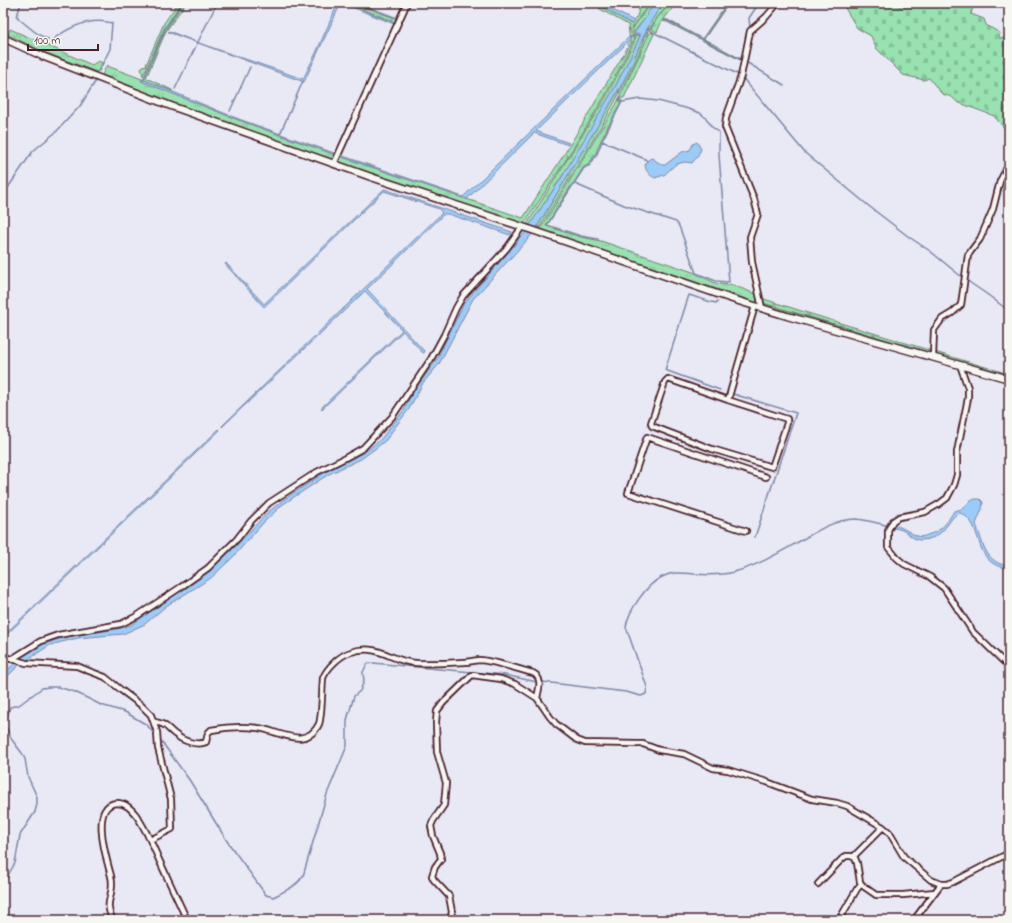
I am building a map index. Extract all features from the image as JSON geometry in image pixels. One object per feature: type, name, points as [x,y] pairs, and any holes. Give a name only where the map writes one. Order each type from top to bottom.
[{"type":"main road","points":[[3,38],[42,56],[171,106],[334,164],[758,307],[1009,379]]},
{"type":"street","points":[[334,164],[407,3]]},
{"type":"street","points":[[728,400],[758,307],[750,237],[758,214],[754,199],[725,127],[726,118],[741,76],[750,31],[766,17],[778,3]]},
{"type":"street","points":[[934,357],[934,330],[942,319],[961,305],[968,255],[982,234],[993,209],[1000,181],[1009,164]]},
{"type":"street","points":[[14,659],[31,646],[51,637],[70,632],[121,624],[137,616],[208,568],[269,503],[316,472],[356,453],[369,443],[392,417],[431,360],[463,296],[524,228]]},
{"type":"street","points":[[960,365],[968,388],[968,398],[957,452],[957,475],[954,485],[947,498],[939,504],[925,512],[899,517],[893,521],[888,530],[888,547],[904,564],[930,577],[944,588],[973,632],[1009,667]]},
{"type":"street","points":[[666,380],[787,419],[772,467],[755,463],[669,434],[654,428],[651,423],[666,380]]},
{"type":"street","points":[[666,443],[669,434]]},
{"type":"street","points":[[746,531],[628,493],[647,437],[766,477]]},
{"type":"street","points":[[709,458],[712,449]]},
{"type":"street","points":[[752,472],[755,463]]},
{"type":"street","points":[[154,722],[165,725],[177,736],[183,739],[202,744],[206,742],[208,734],[211,730],[241,727],[258,728],[282,736],[298,738],[305,737],[311,734],[319,724],[321,717],[323,678],[325,673],[344,655],[351,652],[364,650],[379,651],[407,662],[447,663],[480,660],[533,673],[538,676],[540,680],[537,698]]},
{"type":"street","points":[[3,657],[26,663],[77,666],[105,677],[141,705],[151,715],[157,732],[158,748],[171,799],[172,828],[150,840]]},
{"type":"street","points":[[450,920],[452,912],[449,896],[432,876],[432,871],[441,859],[431,826],[444,805],[446,783],[437,752],[435,736],[437,711],[449,697],[472,676],[507,680],[537,698],[556,724],[578,740],[585,743],[643,744],[659,750],[684,754],[713,768],[728,770],[767,782],[812,799],[847,806],[884,827],[889,832],[904,857],[931,880],[941,884],[947,884],[1009,853]]},
{"type":"street","points":[[113,920],[108,906],[109,898],[113,889],[112,879],[102,839],[104,809],[108,805],[116,803],[129,807],[137,816],[150,840],[187,920]]},
{"type":"street","points":[[853,857],[884,827]]},
{"type":"street","points":[[818,884],[846,856],[855,858],[861,884],[869,891],[876,894],[903,895],[935,892]]},
{"type":"street","points":[[839,920],[861,884]]},
{"type":"street","points":[[914,920],[941,884]]},
{"type":"green space","points":[[178,3],[181,3],[164,29],[143,76],[141,69],[146,65],[164,23]]},
{"type":"green space","points":[[183,3],[186,3],[166,31],[146,78],[172,91],[143,80],[165,31]]},
{"type":"green space","points":[[346,3],[354,3],[397,19],[395,22]]},
{"type":"green space","points":[[642,3],[650,3],[630,30],[634,39],[605,96],[524,224],[338,162],[337,160],[339,156],[523,218],[565,153],[630,42],[628,25],[600,9],[598,5],[630,23],[636,18],[639,6]]},
{"type":"green space","points":[[652,3],[656,3],[634,32],[640,36],[626,67],[601,113],[545,203],[530,225],[527,224],[606,97],[634,42],[635,38],[632,30],[643,13]]},
{"type":"green space","points":[[664,3],[670,3],[650,29],[648,28],[652,19]]},
{"type":"green space","points":[[671,3],[677,3],[664,19],[702,39],[727,3],[729,3],[704,39],[743,60],[742,61],[667,22],[662,21],[657,32],[651,29],[657,18]]},
{"type":"green space","points":[[842,3],[974,3],[971,14],[984,19],[986,25],[1000,33],[999,38],[1009,39],[1009,130],[1005,129],[994,116],[957,102],[952,97],[942,94],[929,78],[924,80],[903,75],[876,48],[871,36],[857,28]]},
{"type":"green space","points":[[10,29],[92,65],[98,61],[103,63],[97,72],[46,53],[9,35]]},
{"type":"green space","points":[[648,31],[627,79],[607,117],[540,227],[537,227],[623,83],[646,32]]},
{"type":"green space","points":[[650,32],[654,34],[624,98],[620,98],[619,101],[621,102],[601,140],[596,153],[572,184],[546,226],[581,237],[601,241],[693,272],[715,283],[730,284],[756,294],[759,301],[758,303],[542,230],[541,228],[617,103]]},
{"type":"green space","points":[[107,65],[142,79],[142,81],[236,119],[336,155],[334,160],[170,102],[102,75]]},
{"type":"green space","points":[[761,298],[932,351],[932,353],[763,303]]},
{"type":"green space","points":[[763,303],[932,353],[931,354],[764,305]]},
{"type":"green space","points":[[935,352],[1009,374],[1009,377],[938,356]]},
{"type":"water","points":[[338,3],[341,3],[304,82],[168,32],[169,31],[303,79]]},
{"type":"water","points":[[342,3],[346,3],[395,23],[394,24]]},
{"type":"water","points":[[599,3],[634,21],[632,24],[630,23],[598,5]]},
{"type":"water","points":[[656,3],[664,3],[651,22],[622,84],[537,227],[529,238],[473,299],[439,364],[423,383],[409,409],[386,440],[361,459],[329,474],[282,505],[211,578],[166,606],[145,624],[123,634],[78,638],[50,645],[18,666],[7,677],[3,684],[3,680],[9,668],[36,648],[65,637],[123,628],[131,625],[207,573],[235,547],[267,513],[283,500],[327,471],[365,452],[380,440],[404,410],[411,395],[437,359],[464,303],[518,241],[518,238],[523,235],[560,180],[615,87],[640,36],[634,33],[647,16],[647,13]]},
{"type":"water","points":[[630,36],[630,40],[536,131],[569,143],[568,145],[534,133],[466,199],[339,156],[340,155],[463,197]]},
{"type":"water","points":[[142,79],[236,118],[337,154],[336,155],[236,119],[141,81]]},
{"type":"water","points":[[697,142],[701,149],[692,163],[685,162],[676,164],[664,175],[655,178],[647,171],[645,165],[648,160],[652,158],[662,165],[665,165],[682,152],[690,150],[693,144]]},
{"type":"water","points":[[384,189],[512,232],[510,235],[448,214],[444,214],[367,289],[425,352],[423,353],[403,331],[322,409],[321,408],[402,330],[365,291],[222,427],[442,213],[439,209],[384,191],[264,307],[225,264],[226,263],[264,304]]},
{"type":"water","points":[[219,429],[220,430],[3,638],[3,636]]},
{"type":"water","points":[[980,499],[983,502],[976,524],[983,545],[995,561],[1009,566],[1009,568],[997,566],[988,559],[983,553],[972,523],[967,517],[960,513],[952,518],[941,532],[929,539],[918,540],[902,530],[892,528],[892,525],[898,526],[915,535],[924,536],[940,529],[949,520],[954,511],[962,509],[970,501]]},
{"type":"waterway","points":[[21,3],[17,16],[19,19],[39,35],[52,40],[65,31],[80,24],[96,21],[112,23],[110,49],[99,71]]},
{"type":"waterway","points":[[143,81],[164,30],[182,3]]},
{"type":"waterway","points":[[175,89],[217,3]]},
{"type":"waterway","points":[[357,3],[397,18]]},
{"type":"waterway","points":[[702,40],[728,3]]},
{"type":"waterway","points":[[750,29],[749,18],[759,3]]},
{"type":"waterway","points":[[663,20],[668,21],[742,60]]},
{"type":"waterway","points":[[647,29],[741,76],[805,153],[870,207],[930,251],[963,278]]},
{"type":"waterway","points":[[630,38],[639,34]]},
{"type":"waterway","points":[[746,62],[784,85]]},
{"type":"waterway","points":[[230,111],[250,67]]},
{"type":"waterway","points":[[280,134],[303,81]]},
{"type":"waterway","points":[[3,195],[33,151],[56,132],[80,106],[95,82]]},
{"type":"waterway","points":[[575,184],[624,205],[676,222],[679,226],[696,273],[716,281],[729,282],[719,155],[719,132],[712,127],[706,118],[700,113],[658,101],[640,99],[622,102],[620,98]]},
{"type":"waterway","points":[[598,239],[581,236],[547,225],[584,168],[590,165],[597,154],[622,102]]},
{"type":"waterway","points":[[602,141],[647,161]]},
{"type":"waterway","points":[[966,280],[1009,311]]},
{"type":"waterway","points":[[717,301],[717,303],[711,302],[689,295],[665,370],[720,390]]},
{"type":"waterway","points":[[733,394],[796,413],[755,537]]},
{"type":"waterway","points":[[543,682],[626,692],[641,696],[646,694],[647,687],[626,627],[630,613],[634,606],[650,586],[656,581],[666,575],[674,573],[714,574],[729,573],[743,569],[768,559],[826,526],[841,521],[856,519],[889,526]]},
{"type":"waterway","points":[[159,738],[190,781],[227,841],[266,895],[273,897],[294,886],[303,876],[327,794],[347,746],[347,720],[354,696],[360,691],[364,681],[363,672],[367,664],[373,663],[505,675],[537,682]]},
{"type":"waterway","points":[[3,884],[15,863],[20,835],[35,812],[37,804],[37,797],[28,777],[25,759],[12,740],[5,725],[10,707],[19,705],[42,688],[58,687],[75,692],[101,705],[125,712],[147,725],[155,735]]}]
